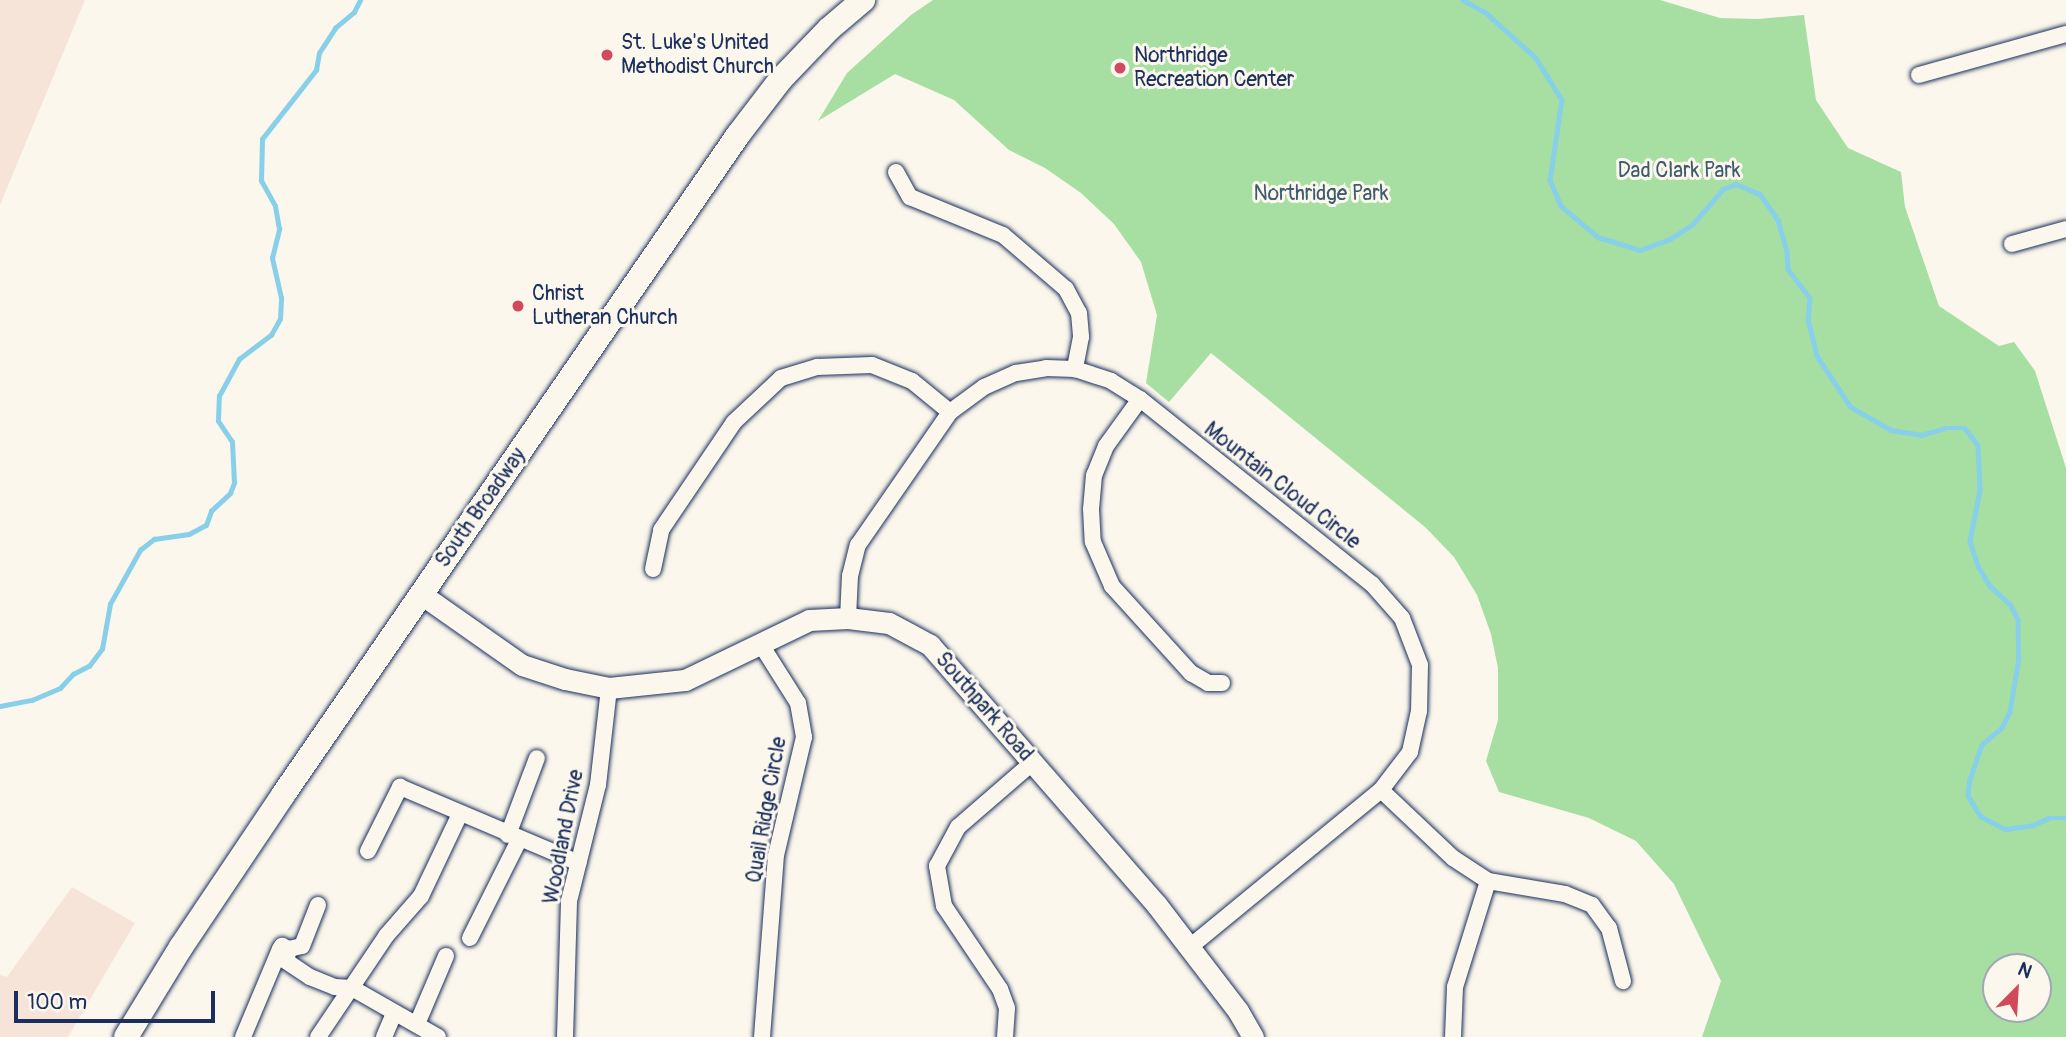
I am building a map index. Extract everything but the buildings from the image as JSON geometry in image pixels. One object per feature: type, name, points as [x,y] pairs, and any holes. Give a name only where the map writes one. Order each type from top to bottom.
[{"type":"main road","name":"South Broadway","points":[[126,1037],[188,936],[738,135],[781,79],[829,29],[863,0]]},
{"type":"street","points":[[1919,75],[2066,34]]},
{"type":"street","points":[[896,172],[910,197],[1003,235],[1066,289],[1079,313],[1081,337],[1075,369]]},
{"type":"street","points":[[2012,244],[2066,229]]},
{"type":"street","points":[[653,569],[661,530],[668,519],[734,422],[781,378],[817,368],[872,365],[912,381],[950,412]]},
{"type":"street","name":"Mountain Cloud Circle","points":[[848,618],[850,576],[858,545],[950,412],[984,387],[1016,373],[1046,368],[1075,369],[1111,381],[1140,399],[1372,584],[1402,618],[1420,664],[1419,712],[1410,752],[1381,790],[1191,947]]},
{"type":"street","points":[[1140,399],[1106,446],[1094,475],[1091,509],[1093,542],[1112,586],[1191,673],[1208,683],[1222,683]]},
{"type":"street","name":"Southpark Road","points":[[421,594],[522,664],[565,679],[609,688],[685,680],[809,620],[848,618],[889,623],[930,645],[1191,947],[1253,1037]]},
{"type":"street","name":"Quail Ridge Circle","points":[[760,643],[798,703],[804,737],[776,855],[762,1037]]},
{"type":"street","name":"Woodland Drive","points":[[565,1037],[569,901],[598,785],[609,688]]},
{"type":"street","points":[[470,938],[514,837],[537,758]]},
{"type":"street","points":[[1006,1037],[1007,1007],[1000,989],[944,906],[937,866],[958,827],[1032,763]]},
{"type":"street","points":[[368,851],[400,787],[579,863]]},
{"type":"street","points":[[1381,790],[1452,858],[1488,881],[1565,894],[1592,905],[1609,928],[1623,981]]},
{"type":"street","points":[[318,1037],[386,936],[421,896],[460,814]]},
{"type":"street","points":[[1453,1037],[1455,986],[1488,881]]},
{"type":"street","points":[[243,1037],[290,948],[318,905]]},
{"type":"street","points":[[290,948],[286,961],[310,977],[335,987],[352,988],[438,1037]]},
{"type":"street","points":[[417,1024],[446,956]]},
{"type":"street","points":[[384,1037],[394,1013]]},
{"type":"shaded area","points":[[0,0],[85,0],[0,205]]},
{"type":"shaded area","points":[[72,887],[135,923],[68,1037],[0,1037],[0,975],[7,977]]},
{"type":"green space","points":[[933,0],[1660,0],[1720,18],[1758,19],[1804,15],[1816,100],[1848,148],[1901,172],[1905,207],[1939,306],[1999,346],[2014,342],[2035,371],[2066,468],[2066,1037],[1702,1037],[1721,981],[1674,884],[1636,841],[1589,818],[1499,792],[1486,761],[1498,720],[1498,668],[1491,634],[1477,595],[1454,557],[1425,527],[1211,353],[1169,402],[1146,383],[1157,315],[1141,262],[1114,224],[1081,193],[1045,168],[1009,150],[954,100],[895,74],[818,121],[847,73],[911,15]]},
{"type":"waterway","points":[[0,706],[32,700],[60,688],[73,674],[89,666],[102,649],[110,604],[140,550],[154,539],[189,534],[206,525],[211,511],[230,493],[234,483],[232,442],[218,421],[219,396],[239,359],[271,335],[280,319],[281,298],[272,258],[279,229],[275,206],[261,181],[262,139],[316,70],[319,53],[335,28],[354,12],[360,0]]},
{"type":"waterway","points":[[1463,0],[1485,12],[1536,58],[1562,100],[1550,180],[1561,206],[1598,237],[1640,250],[1670,239],[1693,224],[1723,189],[1736,184],[1760,194],[1778,220],[1787,251],[1788,269],[1810,298],[1808,319],[1817,356],[1851,407],[1891,430],[1921,435],[1945,428],[1965,428],[1978,445],[1980,490],[1970,541],[1978,566],[1990,586],[2010,604],[2018,619],[2019,658],[2010,712],[2002,728],[1982,745],[1970,780],[1968,795],[1980,816],[2006,829],[2033,825],[2049,818],[2066,818]]},
{"type":"place","name":"St. Luke's United Methodist Church","points":[[607,55]]},
{"type":"place","name":"Northridge Recreation Center","points":[[1120,68]]},
{"type":"place","name":"Christ Lutheran Church","points":[[518,306]]},
{"type":"park label","name":"Dad Clark Park","points":[[1679,171]]},
{"type":"park label","name":"Northridge Park","points":[[1321,194]]}]
